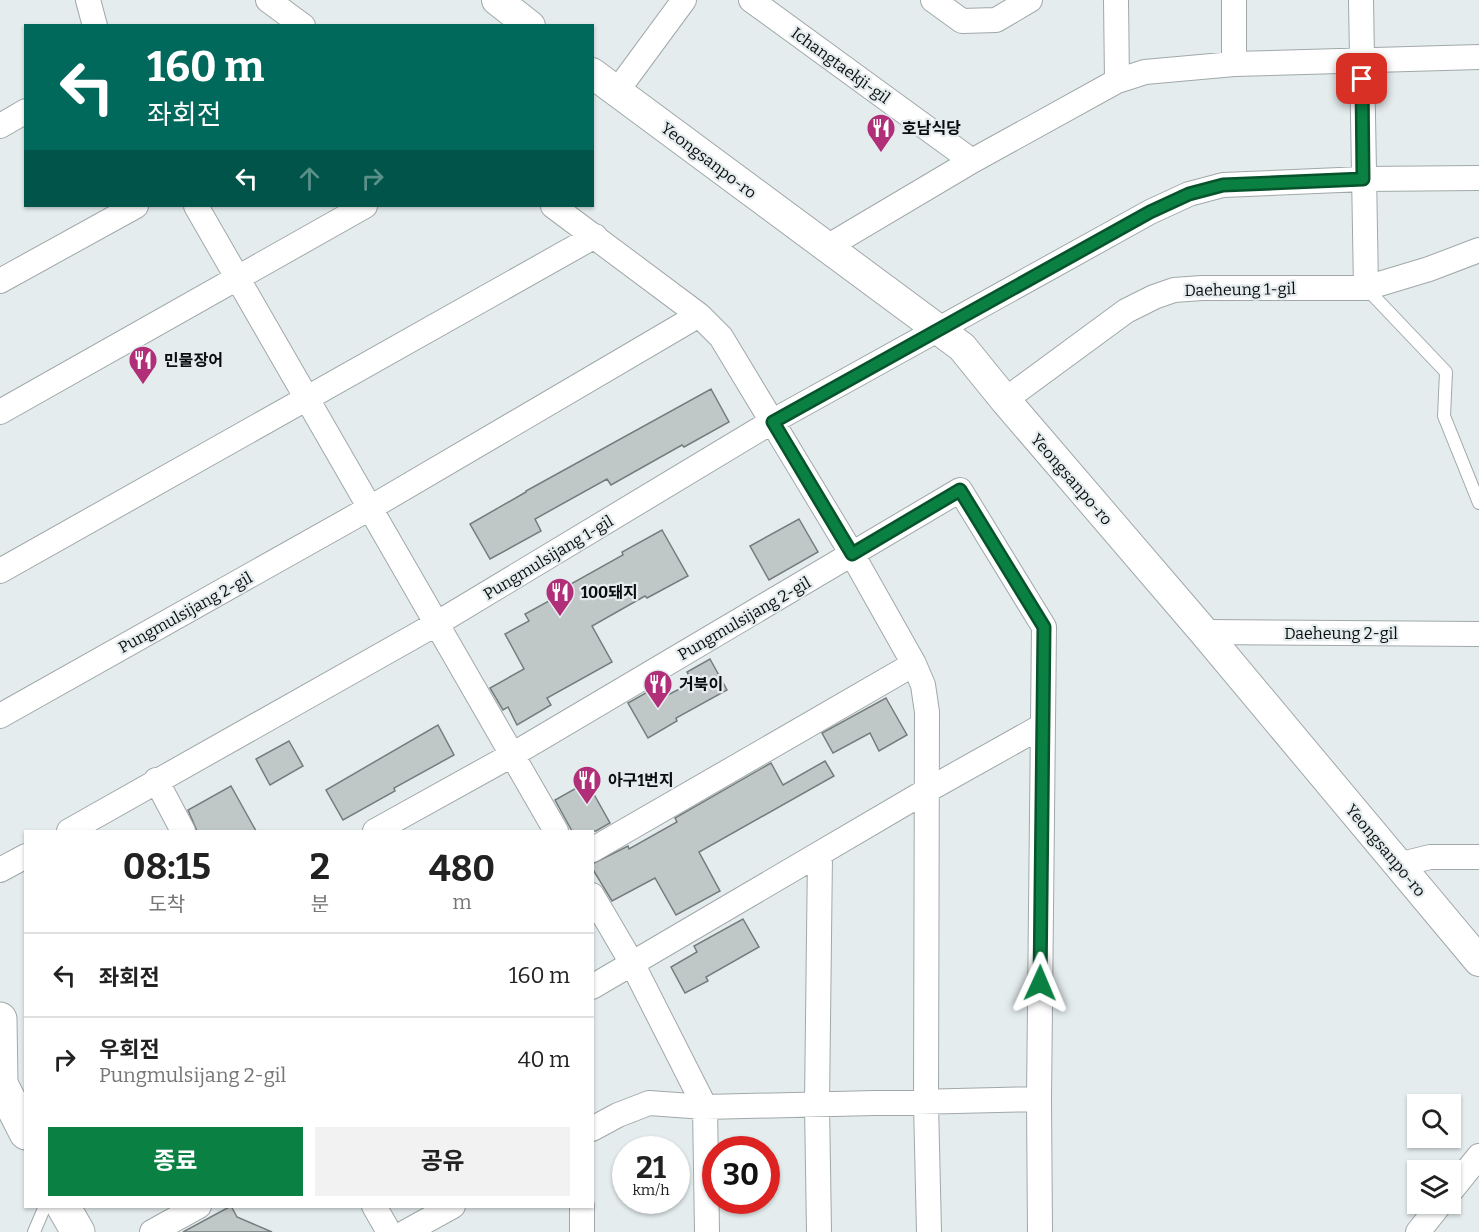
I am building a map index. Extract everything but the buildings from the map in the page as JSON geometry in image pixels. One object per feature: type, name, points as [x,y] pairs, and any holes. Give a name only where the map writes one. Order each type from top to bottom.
[{"type":"main road","points":[[0,1019],[0,1082],[24,1129]]},
{"type":"main road","points":[[64,1208],[78,1232]]},
{"type":"street","points":[[88,0],[94,24]]},
{"type":"street","points":[[268,0],[300,24]]},
{"type":"street","points":[[497,0],[527,24]]},
{"type":"street","points":[[599,79],[684,0]]},
{"type":"street","name":"Ichangtaekji-gil","points":[[751,0],[972,161]]},
{"type":"street","points":[[933,0],[962,21],[996,20],[1030,0]]},
{"type":"street","points":[[1116,0],[1117,81]]},
{"type":"street","points":[[1234,0],[1234,64]]},
{"type":"street","points":[[1361,0],[1366,288]]},
{"type":"street","points":[[827,247],[972,161],[1117,81],[1145,72],[1234,64],[1479,57]]},
{"type":"street","name":"Yeongsanpo-ro","points":[[599,79],[962,347],[1479,961]]},
{"type":"street","points":[[0,126],[24,112]]},
{"type":"street","name":"Pungmulsijang 1-gil","points":[[71,830],[436,624],[773,422],[1150,212],[1189,194],[1223,185],[1363,179],[1479,178]]},
{"type":"street","points":[[0,281],[134,207]]},
{"type":"street","points":[[197,207],[555,830]]},
{"type":"street","points":[[0,412],[363,207]]},
{"type":"street","points":[[554,207],[699,315],[721,337],[852,554],[914,664],[923,686],[927,712],[926,1103],[929,1232]]},
{"type":"street","points":[[0,572],[595,236]]},
{"type":"street","name":"Daeheung 1-gil","points":[[1005,400],[1126,311],[1174,290],[1366,288],[1429,269],[1479,249]]},
{"type":"street","name":"Pungmulsijang 2-gil","points":[[0,716],[370,508],[699,315]]},
{"type":"street","name":"Pungmulsijang 2-gil","points":[[377,830],[512,755],[960,490],[1044,627],[1042,726]]},
{"type":"street","name":"Daeheung 2-gil","points":[[1204,632],[1479,634]]},
{"type":"street","points":[[594,849],[914,664]]},
{"type":"street","points":[[594,986],[926,791],[1042,726],[1040,1232]]},
{"type":"street","points":[[156,780],[182,830]]},
{"type":"street","points":[[819,854],[817,1104],[819,1232]]},
{"type":"street","points":[[0,870],[24,857]]},
{"type":"street","points":[[1398,865],[1430,857],[1479,857]]},
{"type":"street","points":[[594,898],[633,965],[705,1107],[707,1232]]},
{"type":"street","points":[[594,1128],[649,1102],[705,1107],[1039,1099]]},
{"type":"street","points":[[1461,1178],[1479,1156]]},
{"type":"street","points":[[152,1232],[195,1208]]},
{"type":"street","points":[[375,1208],[389,1232]]},
{"type":"street","points":[[406,1232],[449,1208]]},
{"type":"street","points":[[582,1208],[582,1232]]},
{"type":"street","points":[[1418,1232],[1432,1214]]},
{"type":"lane","points":[[1366,288],[1446,372],[1444,416],[1479,503]]},
{"type":"lane","points":[[34,1232],[44,1208]]},
{"type":"place","name":"호남식당","points":[[881,154]]},
{"type":"place","name":"민물장어","points":[[143,386]]},
{"type":"place","name":"100돼지","points":[[560,618]]},
{"type":"place","name":"거북이","points":[[658,710]]},
{"type":"place","name":"아구1번지","points":[[587,806]]},
{"type":"route","points":[[1040,983],[1044,627],[960,490],[852,554],[773,422],[1150,212],[1189,194],[1223,185],[1363,179],[1362,79]]}]
